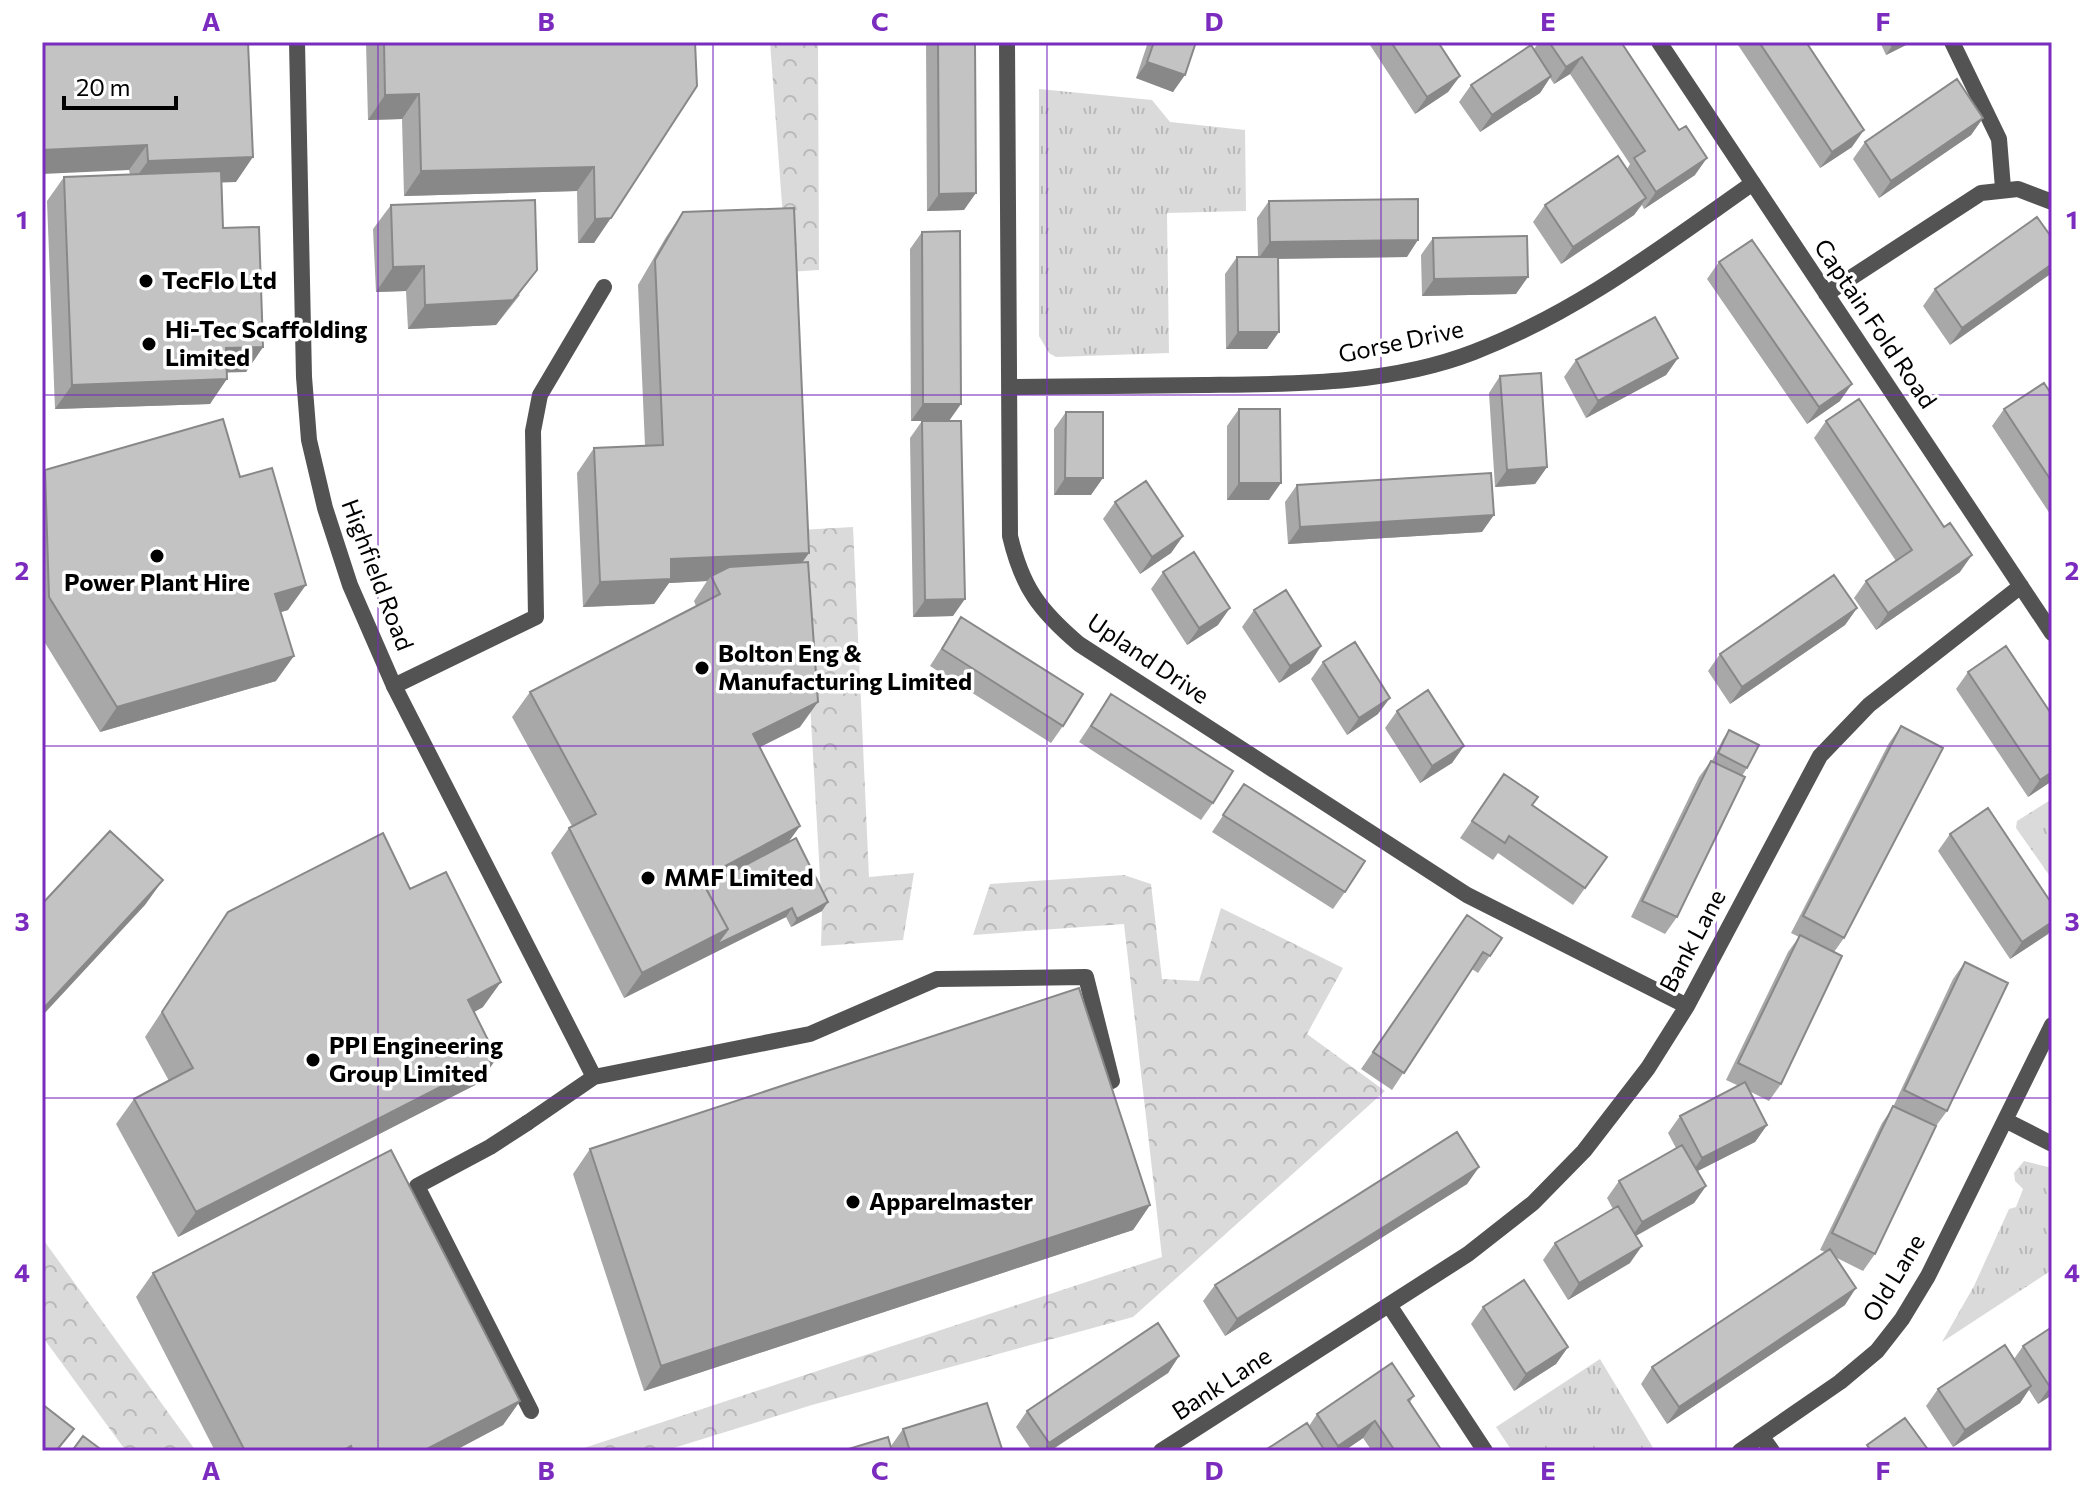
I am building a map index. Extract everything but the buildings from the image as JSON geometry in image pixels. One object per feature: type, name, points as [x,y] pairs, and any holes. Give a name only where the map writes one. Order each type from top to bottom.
[{"type":"street","name":"Highfield Road","points":[[297,42],[309,440],[325,508],[350,585],[394,686],[594,1077]]},
{"type":"street","name":"Upland Drive","points":[[1007,42],[1010,536],[1019,572],[1034,599],[1055,624],[1079,644],[1467,895],[1687,1006]]},
{"type":"street","name":"Captain Fold Road","points":[[1659,42],[2052,633]]},
{"type":"street","points":[[1952,42],[1999,139],[2003,188]]},
{"type":"street","name":"Gorse Drive","points":[[1011,387],[1330,382],[1406,371],[1471,353],[1538,325],[1595,294],[1753,183]]},
{"type":"street","points":[[1826,294],[1981,193],[2003,188],[2035,192],[2052,202]]},
{"type":"street","points":[[394,686],[536,617],[533,431],[540,395],[604,287]]},
{"type":"street","name":"Bank Lane","points":[[1161,1451],[1468,1254],[1533,1203],[1584,1151],[1622,1105],[1687,1006],[1820,756],[1869,705],[2021,586]]},
{"type":"street","points":[[531,1411],[417,1186],[490,1147],[594,1077],[810,1034],[937,979],[1086,977],[1112,1081]]},
{"type":"street","name":"Old Lane","points":[[1740,1451],[1865,1361],[1902,1319],[1928,1276],[2052,1025]]},
{"type":"street","points":[[2005,1120],[2052,1144]]},
{"type":"street","points":[[1389,1305],[1485,1451]]},
{"type":"street","points":[[1762,1437],[1772,1451]]},
{"type":"green space","points":[[770,42],[818,42],[819,270],[787,272]]},
{"type":"green space","points":[[1039,89],[1152,100],[1170,122],[1245,130],[1246,211],[1167,213],[1169,353],[1056,357],[1049,353],[1039,336]]},
{"type":"green space","points":[[853,527],[869,877],[914,873],[903,940],[821,946],[822,911],[800,530]]},
{"type":"green space","points":[[2052,799],[2052,879],[2016,828],[2017,821]]},
{"type":"green space","points":[[1124,875],[1151,884],[1162,979],[1199,981],[1221,908],[1343,968],[1307,1034],[1385,1091],[1133,1317],[812,1405],[664,1451],[575,1451],[1162,1257],[1124,924],[973,935],[990,884]]},
{"type":"green space","points":[[2024,1161],[2052,1168],[2052,1270],[1942,1342],[1974,1286],[2009,1209],[2016,1207],[2023,1189],[2015,1181],[2014,1173]]},
{"type":"green space","points":[[42,1238],[196,1451],[126,1451],[42,1336]]},
{"type":"green space","points":[[1600,1359],[1655,1451],[1512,1451],[1496,1427]]},
{"type":"place","name":"TecFlo Ltd","points":[[146,281]]},
{"type":"place","name":"Hi-Tec Scaffolding Limited","points":[[149,344]]},
{"type":"place","name":"Power Plant Hire","points":[[157,556]]},
{"type":"place","name":"Bolton Eng & Manufacturing Limited","points":[[702,668]]},
{"type":"place","name":"MMF Limited","points":[[648,878]]},
{"type":"place","name":"PPI Engineering Group Limited","points":[[313,1060]]},
{"type":"place","name":"Apparelmaster","points":[[853,1202]]}]
